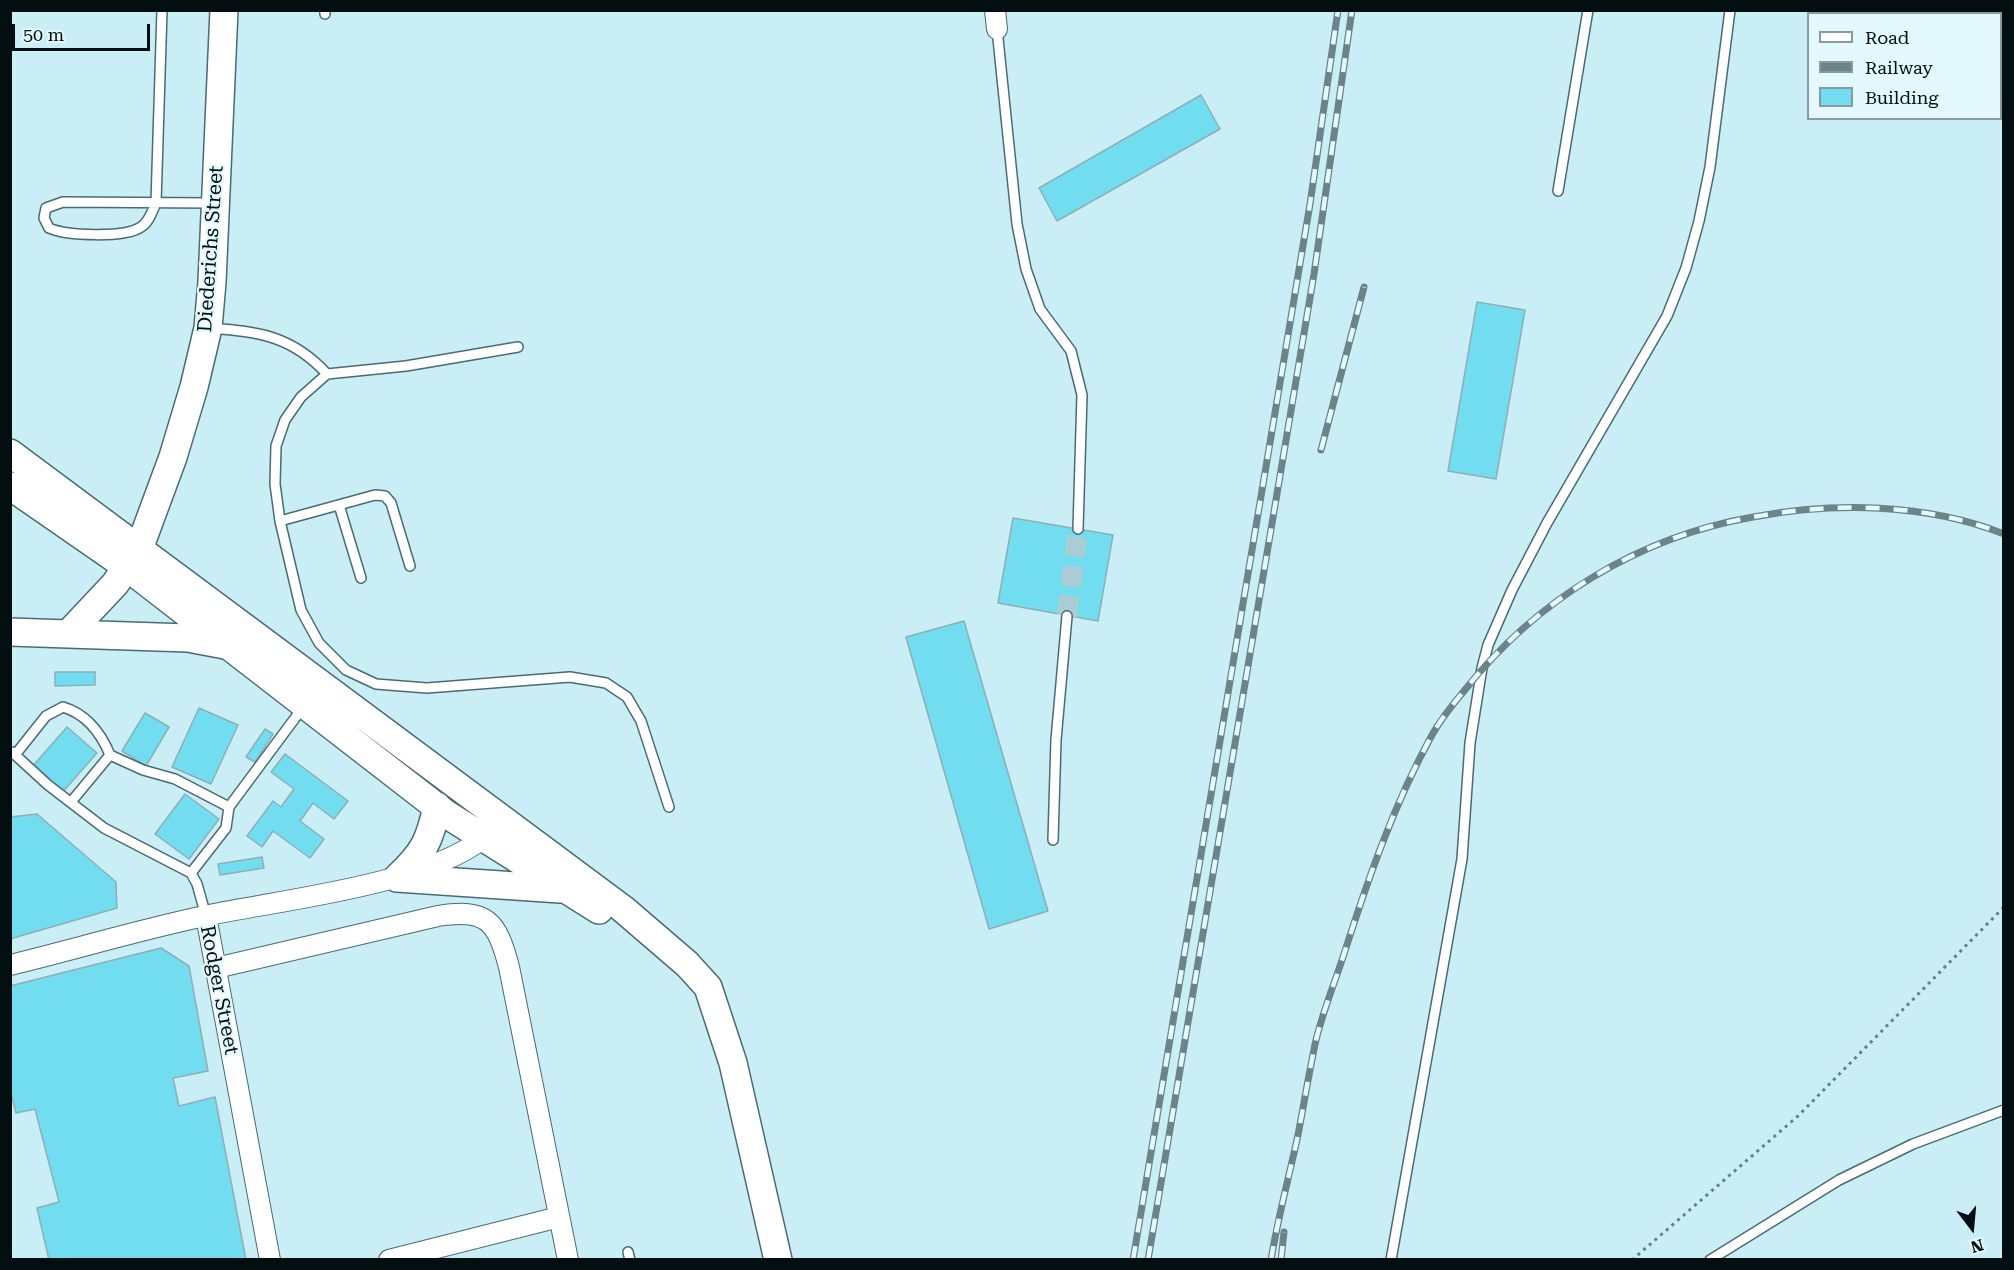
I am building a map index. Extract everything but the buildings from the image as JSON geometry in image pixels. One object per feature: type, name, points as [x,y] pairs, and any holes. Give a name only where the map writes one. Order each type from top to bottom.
[{"type":"main road","name":"Diederichs Street","points":[[68,634],[102,600],[133,558],[173,457],[208,328],[224,10]]},
{"type":"main road","points":[[10,453],[133,558],[229,645],[437,806],[564,890],[644,936],[659,940]]},
{"type":"main road","points":[[10,486],[133,558],[503,821],[623,909],[687,964],[708,987],[718,1012],[733,1063],[778,1260]]},
{"type":"main road","points":[[10,632],[188,638],[229,645]]},
{"type":"main road","points":[[397,878],[424,850],[430,838],[437,806]]},
{"type":"main road","points":[[397,878],[564,890]]},
{"type":"street","points":[[206,916],[397,878],[433,865],[484,839],[503,821]]},
{"type":"street","points":[[216,968],[460,912],[483,916],[491,922],[502,939],[509,967],[568,1260]]},
{"type":"street","name":"Rodger Street","points":[[10,965],[206,916],[270,1260]]},
{"type":"street","points":[[389,1260],[559,1218]]},
{"type":"lane","points":[[162,10],[156,203],[148,222],[140,228],[122,233],[67,233],[49,228],[44,218],[46,208],[56,203],[156,203],[215,203]]},
{"type":"lane","points":[[1558,191],[1588,10]]},
{"type":"lane","points":[[1391,1260],[1462,860],[1470,743],[1488,645],[1512,590],[1547,523],[1667,316],[1686,268],[1699,221],[1710,166],[1730,10]]},
{"type":"lane","points":[[996,20],[1017,224],[1026,269],[1040,309],[1071,351],[1082,395],[1078,529]]},
{"type":"lane","points":[[208,328],[247,331],[292,344],[311,357],[327,374]]},
{"type":"lane","points":[[518,347],[406,366],[327,374],[301,397],[285,420],[276,446],[275,484],[279,521],[301,610],[320,643],[346,670],[376,684],[427,688],[570,677],[606,683],[627,697],[641,721],[669,807]]},
{"type":"lane","points":[[279,521],[375,495],[385,496],[391,503],[410,566]]},
{"type":"lane","points":[[339,505],[361,578]]},
{"type":"lane","points":[[1053,840],[1056,740],[1067,616]]},
{"type":"lane","points":[[191,873],[226,828],[229,807],[305,704]]},
{"type":"lane","points":[[206,916],[197,884],[191,873],[104,828],[13,753],[46,716],[63,707],[74,711],[101,734],[110,755],[143,770],[175,779],[229,807]]},
{"type":"lane","points":[[71,802],[110,755]]},
{"type":"lane","points":[[1710,1260],[1839,1180],[1913,1144],[2004,1110]]},
{"type":"path","points":[[1632,1260],[1798,1116],[2004,907]]},
{"type":"tunnel","points":[[1067,616],[1078,529]]},
{"type":"railway","points":[[1133,1260],[1310,204],[1338,10]]},
{"type":"railway","points":[[1148,1260],[1314,274],[1352,10]]},
{"type":"railway","points":[[1321,450],[1364,287]]},
{"type":"railway","points":[[1271,1260],[1316,1040],[1372,870],[1394,815],[1432,735],[1451,706],[1492,658],[1523,628],[1592,577],[1669,540],[1711,526],[1784,512],[1880,508],[1943,516],[2004,534]]},
{"type":"railway","points":[[1281,1260],[1284,1232]]}]
